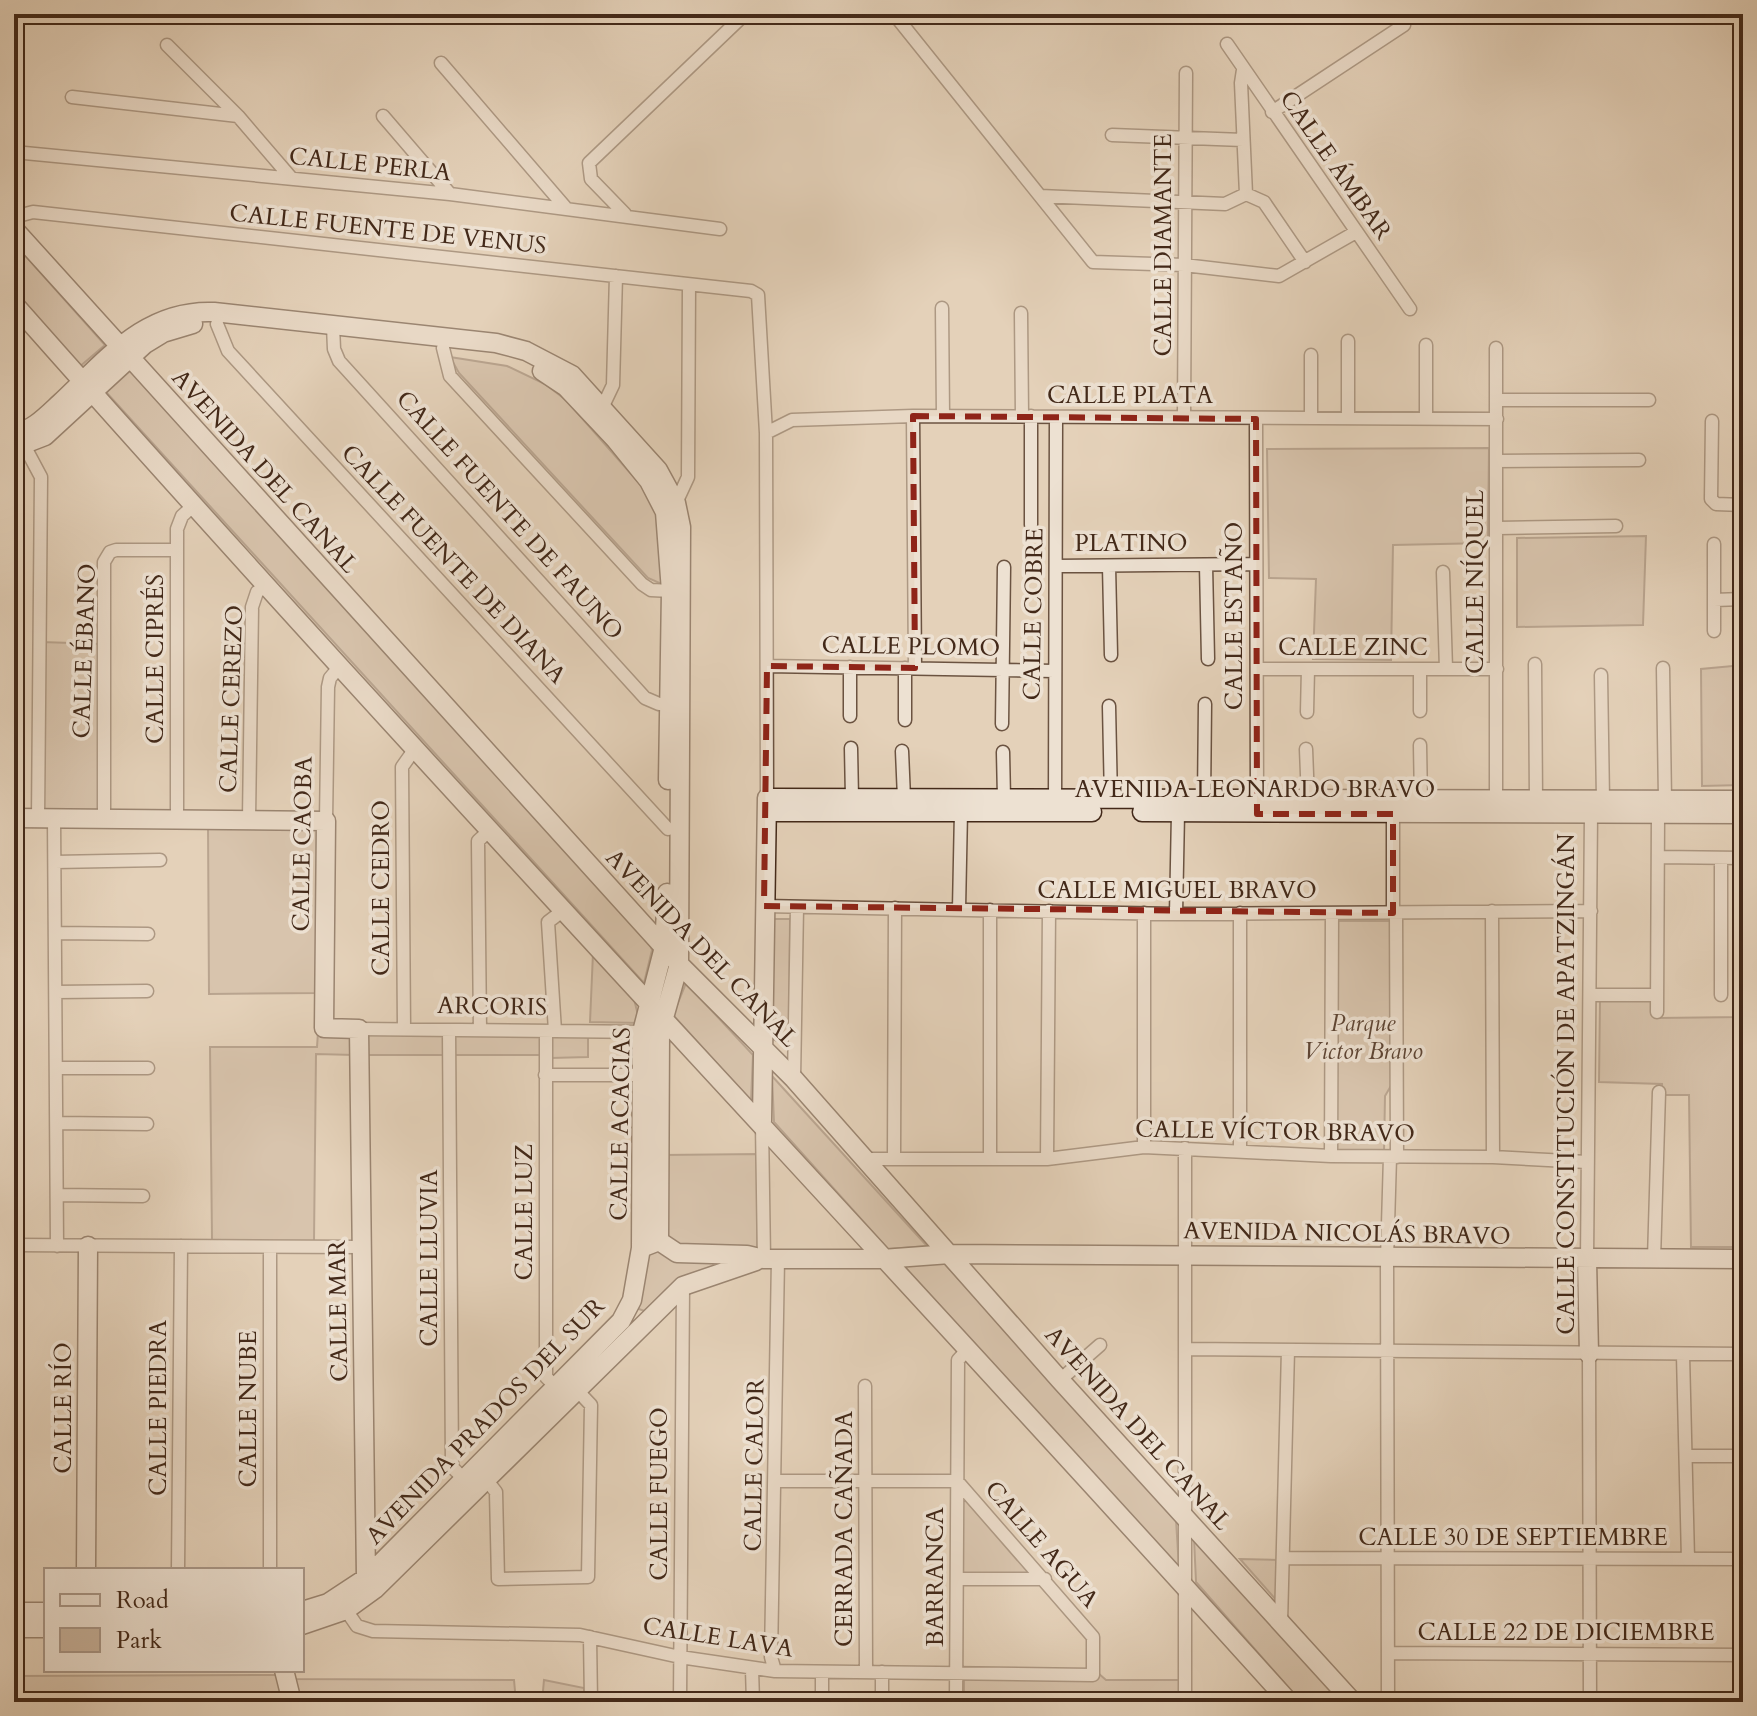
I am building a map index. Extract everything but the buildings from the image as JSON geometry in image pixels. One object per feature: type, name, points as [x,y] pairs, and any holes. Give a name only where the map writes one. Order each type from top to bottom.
[{"type":"street","points":[[625,214],[591,179],[589,163],[745,14]]},
{"type":"street","points":[[894,14],[1093,262],[1184,265],[1279,276],[1356,232]]},
{"type":"street","points":[[1272,112],[1404,25]]},
{"type":"street","name":"CALLE ÁMBAR","points":[[1227,44],[1410,309]]},
{"type":"street","points":[[167,45],[238,116],[292,179]]},
{"type":"street","points":[[441,63],[565,207]]},
{"type":"street","points":[[1243,70],[1246,194]]},
{"type":"street","name":"CALLE DIAMANTE","points":[[1184,417],[1186,73]]},
{"type":"street","points":[[72,97],[238,116]]},
{"type":"street","points":[[383,116],[450,194]]},
{"type":"street","points":[[1112,135],[1243,140]]},
{"type":"street","name":"CALLE PERLA","points":[[14,152],[450,194],[625,214],[720,229]]},
{"type":"street","points":[[1040,196],[1225,204],[1246,194],[1264,202],[1305,262]]},
{"type":"street","name":"CALLE FUENTE DE VENUS","points":[[14,217],[33,212],[751,291],[758,295],[766,433]]},
{"type":"street","name":"AVENIDA DEL CANAL","points":[[14,229],[679,964],[794,1079],[1060,1380],[1353,1702]]},
{"type":"street","points":[[603,406],[613,385],[616,276]]},
{"type":"street","points":[[676,503],[688,477],[689,285]]},
{"type":"street","points":[[14,304],[341,665],[414,750],[650,1002]]},
{"type":"street","points":[[942,308],[943,416]]},
{"type":"street","points":[[57,1246],[55,862],[46,819],[41,477],[18,443],[87,386],[156,321],[196,311],[495,355],[545,372],[566,387],[658,470],[676,503],[683,589],[664,947],[650,1002],[655,1028],[762,1121],[882,1259],[1289,1702]]},
{"type":"street","points":[[1021,313],[1031,525]]},
{"type":"street","points":[[124,351],[182,325],[217,324],[496,343],[526,351],[572,375],[603,406],[660,498],[668,530],[676,704],[679,964],[655,1028]]},
{"type":"street","name":"CALLE FUENTE DE DIANA","points":[[217,324],[228,351],[668,829]]},
{"type":"street","name":"CALLE FUENTE DE FAUNO","points":[[333,331],[339,361],[645,698],[676,704]]},
{"type":"street","points":[[1348,341],[1348,418]]},
{"type":"street","points":[[1426,345],[1426,418]]},
{"type":"street","points":[[443,348],[450,376],[642,584],[651,590],[671,591]]},
{"type":"street","name":"CALLE NÍQUEL","points":[[1496,348],[1496,808]]},
{"type":"street","points":[[1311,355],[1311,418]]},
{"type":"street","points":[[1497,400],[1649,400]]},
{"type":"street","points":[[905,720],[910,668],[913,416]]},
{"type":"street","name":"CALLE PLATA","points":[[766,433],[792,420],[913,416],[1497,419]]},
{"type":"street","name":"CALLE COBRE","points":[[1055,805],[1056,417]]},
{"type":"street","name":"CALLE ESTAÑO","points":[[1256,419],[1257,807]]},
{"type":"street","points":[[1712,421],[1711,499],[1716,504],[1743,505]]},
{"type":"street","points":[[762,1121],[767,805],[766,433]]},
{"type":"street","points":[[1497,461],[1639,460]]},
{"type":"street","name":"CALLE CIPRÉS","points":[[177,819],[178,523],[194,505]]},
{"type":"street","points":[[1498,528],[1616,526]]},
{"type":"street","points":[[1714,544],[1714,631]]},
{"type":"street","name":"CALLE ÉBANO","points":[[104,819],[104,562],[110,552],[116,550],[177,550]]},
{"type":"street","name":"PLATINO","points":[[1056,566],[1255,564]]},
{"type":"street","points":[[1206,565],[1208,659]]},
{"type":"street","points":[[1109,566],[1111,655]]},
{"type":"street","points":[[1002,724],[1004,567]]},
{"type":"street","points":[[1443,572],[1446,669]]},
{"type":"street","name":"CALLE CEREZO","points":[[249,819],[252,607],[257,592],[267,585]]},
{"type":"street","points":[[1714,600],[1743,599]]},
{"type":"street","points":[[1535,664],[1536,801]]},
{"type":"street","name":"CALLE CAOBA","points":[[324,1028],[328,687],[330,678],[341,665]]},
{"type":"street","name":"CALLE PLOMO","points":[[767,666],[1054,671]]},
{"type":"street","points":[[850,667],[850,716]]},
{"type":"street","points":[[1657,1012],[1663,668]]},
{"type":"street","name":"CALLE ZINC","points":[[1257,669],[1497,669]]},
{"type":"street","points":[[1307,712],[1308,669]]},
{"type":"street","points":[[1420,669],[1420,711]]},
{"type":"street","name":"CALLE CONSTITUCIÓN DE APATZINGÁN","points":[[1589,1354],[1587,1162],[1591,911],[1601,675]]},
{"type":"street","points":[[1204,800],[1205,704]]},
{"type":"street","points":[[1109,706],[1111,800]]},
{"type":"street","points":[[1420,745],[1421,801]]},
{"type":"street","points":[[851,748],[852,798]]},
{"type":"street","points":[[1306,749],[1308,800]]},
{"type":"street","name":"CALLE CEDRO","points":[[404,1029],[402,767],[414,750]]},
{"type":"street","points":[[902,751],[904,798]]},
{"type":"street","points":[[1003,752],[1004,798]]},
{"type":"street","name":"AVENIDA LEONARDO BRAVO","points":[[767,805],[852,798],[1004,798],[1055,805],[1178,813],[1308,800],[1421,801],[1496,808],[1536,801],[1597,807]]},
{"type":"street","name":"AVENIDA LEONARDO BRAVO","points":[[767,805],[961,811],[1111,800],[1204,800],[1257,807],[1393,814],[1496,808],[1662,807],[1743,800]]},
{"type":"street","name":"AVENIDA LEONARDO BRAVO","points":[[1662,807],[1743,814]]},
{"type":"street","points":[[959,909],[961,811]]},
{"type":"street","points":[[1176,914],[1178,813]]},
{"type":"street","points":[[1388,1702],[1387,1259],[1392,1157],[1389,1105],[1398,1094],[1393,814]]},
{"type":"street","points":[[14,818],[326,821]]},
{"type":"street","points":[[480,1030],[478,841],[491,829]]},
{"type":"street","points":[[1658,857],[1743,858]]},
{"type":"street","points":[[1721,858],[1721,995]]},
{"type":"street","points":[[55,862],[160,860]]},
{"type":"street","name":"CALLE MIGUEL BRAVO","points":[[764,906],[1176,914],[1591,911]]},
{"type":"street","points":[[794,1079],[797,907]]},
{"type":"street","points":[[894,1157],[895,908]]},
{"type":"street","name":"CALLE LUZ","points":[[565,909],[548,922],[550,1031],[545,1075],[546,1377],[567,1386]]},
{"type":"street","points":[[990,910],[990,1158]]},
{"type":"street","points":[[1047,1159],[1049,911]]},
{"type":"street","points":[[1492,911],[1493,1157]]},
{"type":"street","points":[[1144,913],[1144,1147]]},
{"type":"street","points":[[1240,913],[1240,1150]]},
{"type":"street","points":[[1331,1156],[1332,913]]},
{"type":"street","points":[[56,933],[148,934]]},
{"type":"street","points":[[56,992],[147,991]]},
{"type":"street","points":[[1590,995],[1657,995]]},
{"type":"street","name":"ARCORIS","points":[[324,1028],[550,1031],[655,1028]]},
{"type":"street","name":"CALLE ACACIAS","points":[[641,1248],[642,1075],[655,1028]]},
{"type":"street","name":"CALLE ACACIAS","points":[[655,1028],[659,1241]]},
{"type":"street","name":"CALLE MAR","points":[[359,1029],[371,1583]]},
{"type":"street","name":"CALLE LLUVIA","points":[[449,1030],[452,1467],[476,1476],[496,1492],[498,1579],[588,1577],[591,1405],[567,1386]]},
{"type":"street","points":[[57,1068],[148,1068]]},
{"type":"street","points":[[545,1075],[642,1075]]},
{"type":"street","points":[[1654,1259],[1659,1092]]},
{"type":"street","name":"CALLE CALOR","points":[[762,1121],[776,1481],[771,1657],[775,1671]]},
{"type":"street","points":[[57,1123],[147,1124]]},
{"type":"street","name":"CALLE VÍCTOR BRAVO","points":[[866,1159],[1047,1159],[1144,1147],[1331,1156],[1493,1157],[1587,1162]]},
{"type":"street","points":[[1185,1148],[1185,1702]]},
{"type":"street","points":[[57,1195],[143,1196]]},
{"type":"street","points":[[641,1248],[659,1241]]},
{"type":"street","name":"AVENIDA PRADOS DEL SUR","points":[[659,1241],[677,1253],[747,1255],[767,1259],[882,1259],[950,1254]]},
{"type":"street","points":[[14,1245],[362,1247]]},
{"type":"street","name":"CALLE RÍO","points":[[86,1568],[88,1246]]},
{"type":"street","name":"CALLE PIEDRA","points":[[178,1568],[181,1246]]},
{"type":"street","name":"CALLE NUBE","points":[[270,1248],[270,1568]]},
{"type":"street","name":"AVENIDA PRADOS DEL SUR","points":[[304,1624],[346,1610],[567,1386],[621,1321],[632,1300],[641,1248]]},
{"type":"street","name":"AVENIDA NICOLÁS BRAVO","points":[[950,1254],[1743,1259]]},
{"type":"street","name":"AVENIDA PRADOS DEL SUR","points":[[567,1386],[636,1334],[683,1286],[767,1259]]},
{"type":"street","name":"CALLE FUEGO","points":[[680,1702],[683,1286]]},
{"type":"street","points":[[621,1321],[636,1334]]},
{"type":"street","points":[[1060,1380],[1100,1345]]},
{"type":"street","points":[[1186,1349],[1743,1354]]},
{"type":"street","name":"BARRANCA","points":[[956,1702],[958,1360],[967,1350]]},
{"type":"street","points":[[1281,1623],[1288,1350]]},
{"type":"street","points":[[1589,1354],[1590,1702]]},
{"type":"street","points":[[1683,1355],[1688,1559]]},
{"type":"street","name":"CERRADA CAÑADA","points":[[865,1386],[866,1672]]},
{"type":"street","points":[[1686,1456],[1743,1456]]},
{"type":"street","points":[[776,1481],[957,1481]]},
{"type":"street","name":"CALLE AGUA","points":[[957,1481],[1093,1637],[1093,1675]]},
{"type":"street","name":"CALLE 30 DE SEPTIEMBRE","points":[[1283,1558],[1743,1559]]},
{"type":"street","points":[[957,1579],[1045,1579]]},
{"type":"street","name":"AVENIDA PRADOS DEL SUR","points":[[304,1610],[371,1583]]},
{"type":"street","name":"CALLE LAVA","points":[[346,1610],[357,1626],[373,1631],[590,1637],[752,1669],[1093,1675]]},
{"type":"street","points":[[14,1612],[44,1612]]},
{"type":"street","points":[[14,1628],[44,1628]]},
{"type":"street","points":[[590,1637],[591,1702]]},
{"type":"street","name":"CALLE 22 DE DICIEMBRE","points":[[1388,1653],[1743,1655]]},
{"type":"street","points":[[752,1669],[753,1702]]},
{"type":"street","points":[[284,1672],[292,1702]]},
{"type":"street","points":[[822,1672],[822,1702]]},
{"type":"street","points":[[882,1672],[882,1702]]},
{"type":"highlighted area","points":[[913,416],[1256,419],[1257,814],[1393,814],[1393,913],[764,906],[767,666],[915,668]]},
{"type":"green space","points":[[14,243],[105,345],[78,368],[14,293]]},
{"type":"green space","points":[[450,357],[507,366],[545,384],[566,400],[647,492],[666,521],[664,585],[648,578],[459,373]]},
{"type":"green space","points":[[131,368],[648,940],[652,950],[644,983],[106,392]]},
{"type":"green space","points":[[1489,448],[1488,543],[1393,545],[1391,660],[1313,659],[1316,579],[1269,578],[1267,449]]},
{"type":"green space","points":[[1646,536],[1643,625],[1517,627],[1517,538]]},
{"type":"green space","points":[[41,642],[102,644],[101,812],[42,811]]},
{"type":"green space","points":[[1743,665],[1743,785],[1702,786],[1701,669]]},
{"type":"green space","points":[[208,825],[317,827],[319,993],[209,994]]},
{"type":"green space","points":[[772,919],[790,919],[789,1046],[770,1038]]},
{"type":"green space","name":"Parque Victor Bravo","points":[[1335,921],[1390,921],[1392,1084],[1385,1096],[1384,1153],[1334,1153]]},
{"type":"green space","points":[[593,953],[634,999],[640,1023],[590,1022]]},
{"type":"green space","points":[[14,974],[17,974],[22,993],[20,1094],[14,1094]]},
{"type":"green space","points":[[686,983],[753,1055],[751,1101],[673,1015]]},
{"type":"green space","points":[[1743,986],[1743,1247],[1691,1247],[1689,1095],[1663,1095],[1662,1084],[1599,1082],[1600,1000],[1657,1001],[1657,1018],[1741,1017]]},
{"type":"green space","points":[[318,1032],[355,1033],[354,1055],[316,1054],[314,1241],[212,1241],[210,1047],[317,1047]]},
{"type":"green space","points":[[362,1033],[542,1035],[543,1055],[362,1055]]},
{"type":"green space","points":[[588,1036],[588,1057],[551,1058],[551,1037]]},
{"type":"green space","points":[[772,1076],[927,1246],[888,1249],[774,1122]]},
{"type":"green space","points":[[759,1154],[757,1249],[681,1247],[666,1234],[663,1155]]},
{"type":"green space","points":[[643,1248],[747,1256],[653,1314],[636,1308]]},
{"type":"green space","points":[[943,1262],[1176,1520],[1179,1568],[903,1265]]},
{"type":"green space","points":[[957,1481],[1045,1579],[957,1579]]},
{"type":"green space","points":[[1194,1538],[1343,1702],[1301,1702],[1196,1582]]},
{"type":"green space","points":[[1240,1559],[1280,1560],[1277,1601]]},
{"type":"green space","points":[[964,1673],[1098,1673],[1106,1680],[1185,1680],[1185,1699],[964,1696]]},
{"type":"green space","points":[[288,1675],[289,1679],[514,1680],[516,1702],[14,1702],[14,1676]]},
{"type":"green space","points":[[544,1680],[584,1688],[585,1702],[542,1702]]}]
